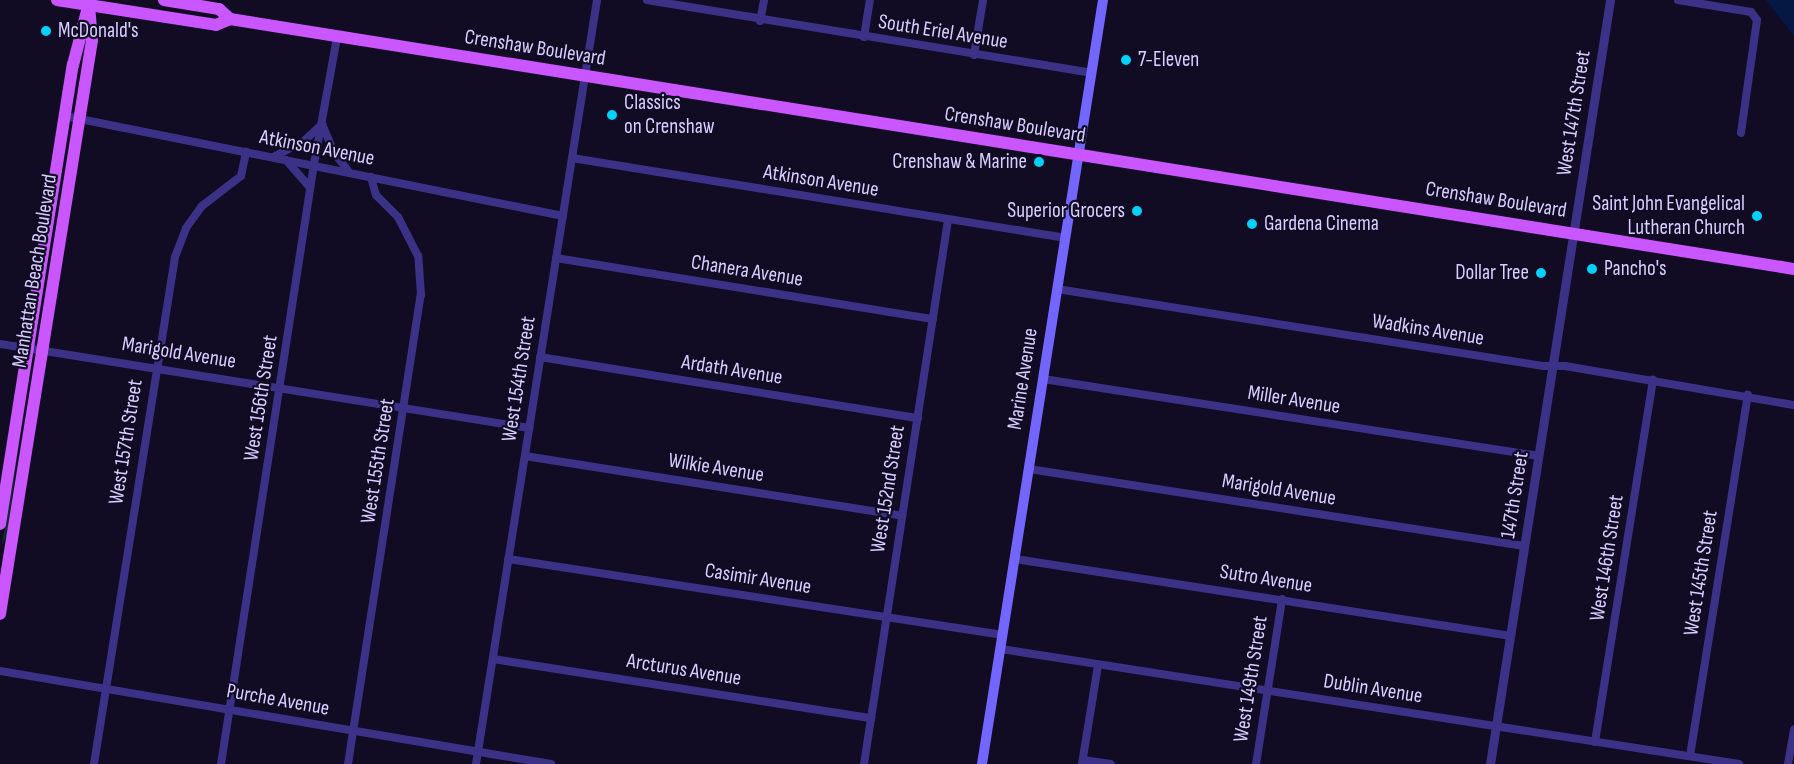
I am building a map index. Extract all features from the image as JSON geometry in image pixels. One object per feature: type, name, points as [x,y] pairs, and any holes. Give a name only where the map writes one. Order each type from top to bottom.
[{"type":"main road","name":"Crenshaw Boulevard","points":[[57,0],[89,3],[216,25],[230,19]]},
{"type":"main road","name":"Crenshaw Boulevard","points":[[164,0],[219,9],[230,19],[337,37],[1574,232],[1794,269]]},
{"type":"main road","name":"Marine Avenue","points":[[982,764],[1102,0]]},
{"type":"main road","name":"Manhattan Beach Boulevard","points":[[0,524],[78,37],[89,3]]},
{"type":"main road","name":"Manhattan Beach Boulevard","points":[[0,614],[4,564],[42,350],[92,40],[89,3]]},
{"type":"street","name":"West 154th Street","points":[[476,764],[597,0]]},
{"type":"street","name":"South Eriel Avenue","points":[[647,0],[760,21],[1091,73]]},
{"type":"street","points":[[760,21],[764,0]]},
{"type":"street","points":[[864,38],[870,0]]},
{"type":"street","points":[[974,55],[983,0]]},
{"type":"street","name":"West 147th Street","points":[[1574,232],[1610,0]]},
{"type":"street","points":[[1678,0],[1754,15],[1757,20],[1741,134]]},
{"type":"street","name":"West 156th Street","points":[[221,764],[310,189],[337,37]]},
{"type":"street","name":"Atkinson Avenue","points":[[65,116],[80,117],[246,153],[314,164],[563,216]]},
{"type":"street","points":[[273,157],[304,141],[322,124],[335,154],[349,172]]},
{"type":"street","name":"West 157th Street","points":[[94,764],[155,368],[179,244],[202,206],[241,176],[246,153]]},
{"type":"street","name":"Atkinson Avenue","points":[[572,158],[1065,238]]},
{"type":"street","points":[[284,159],[306,179],[310,189]]},
{"type":"street","name":"West 155th Street","points":[[348,764],[420,315],[421,273],[405,229],[376,195],[371,177]]},
{"type":"street","name":"West 152nd Street","points":[[864,764],[948,220]]},
{"type":"street","name":"147th Street","points":[[1490,764],[1574,232]]},
{"type":"street","name":"Chanera Avenue","points":[[556,258],[933,319]]},
{"type":"street","name":"Wadkins Avenue","points":[[1057,289],[1653,380],[1748,395],[1794,405]]},
{"type":"street","name":"Marigold Avenue","points":[[0,344],[529,428]]},
{"type":"street","name":"Ardath Avenue","points":[[540,357],[918,418]]},
{"type":"street","name":"Miller Avenue","points":[[1042,379],[1539,456]]},
{"type":"street","name":"West 146th Street","points":[[1595,742],[1653,380]]},
{"type":"street","name":"West 145th Street","points":[[1690,756],[1748,395]]},
{"type":"street","name":"Wilkie Avenue","points":[[525,456],[902,516]]},
{"type":"street","name":"Marigold Avenue","points":[[1029,469],[1524,546]]},
{"type":"street","name":"Casimir Avenue","points":[[508,559],[1003,635]]},
{"type":"street","name":"Sutro Avenue","points":[[1015,559],[1511,636]]},
{"type":"street","name":"West 149th Street","points":[[1256,764],[1282,599]]},
{"type":"street","name":"Dublin Avenue","points":[[1001,649],[1739,764]]},
{"type":"street","name":"Arcturus Avenue","points":[[493,659],[871,718]]},
{"type":"street","points":[[1098,664],[1083,762],[1110,764]]},
{"type":"street","name":"Purche Avenue","points":[[0,671],[550,764]]},
{"type":"street","points":[[1788,764],[1794,730]]},
{"type":"green space","points":[[22,420],[7,535],[2,544]]},
{"type":"water","points":[[1766,0],[1794,0],[1794,36]]},
{"type":"place","name":"McDonald's","points":[[46,31]]},
{"type":"place","name":"7-Eleven","points":[[1126,60]]},
{"type":"place","name":"Classics on Crenshaw","points":[[612,115]]},
{"type":"place","name":"Crenshaw & Marine","points":[[1039,162]]},
{"type":"place","name":"Superior Grocers","points":[[1137,211]]},
{"type":"place","name":"Saint John Evangelical Lutheran Church","points":[[1757,216]]},
{"type":"place","name":"Gardena Cinema","points":[[1252,224]]},
{"type":"place","name":"Pancho's","points":[[1592,269]]},
{"type":"place","name":"Dollar Tree","points":[[1541,273]]}]
